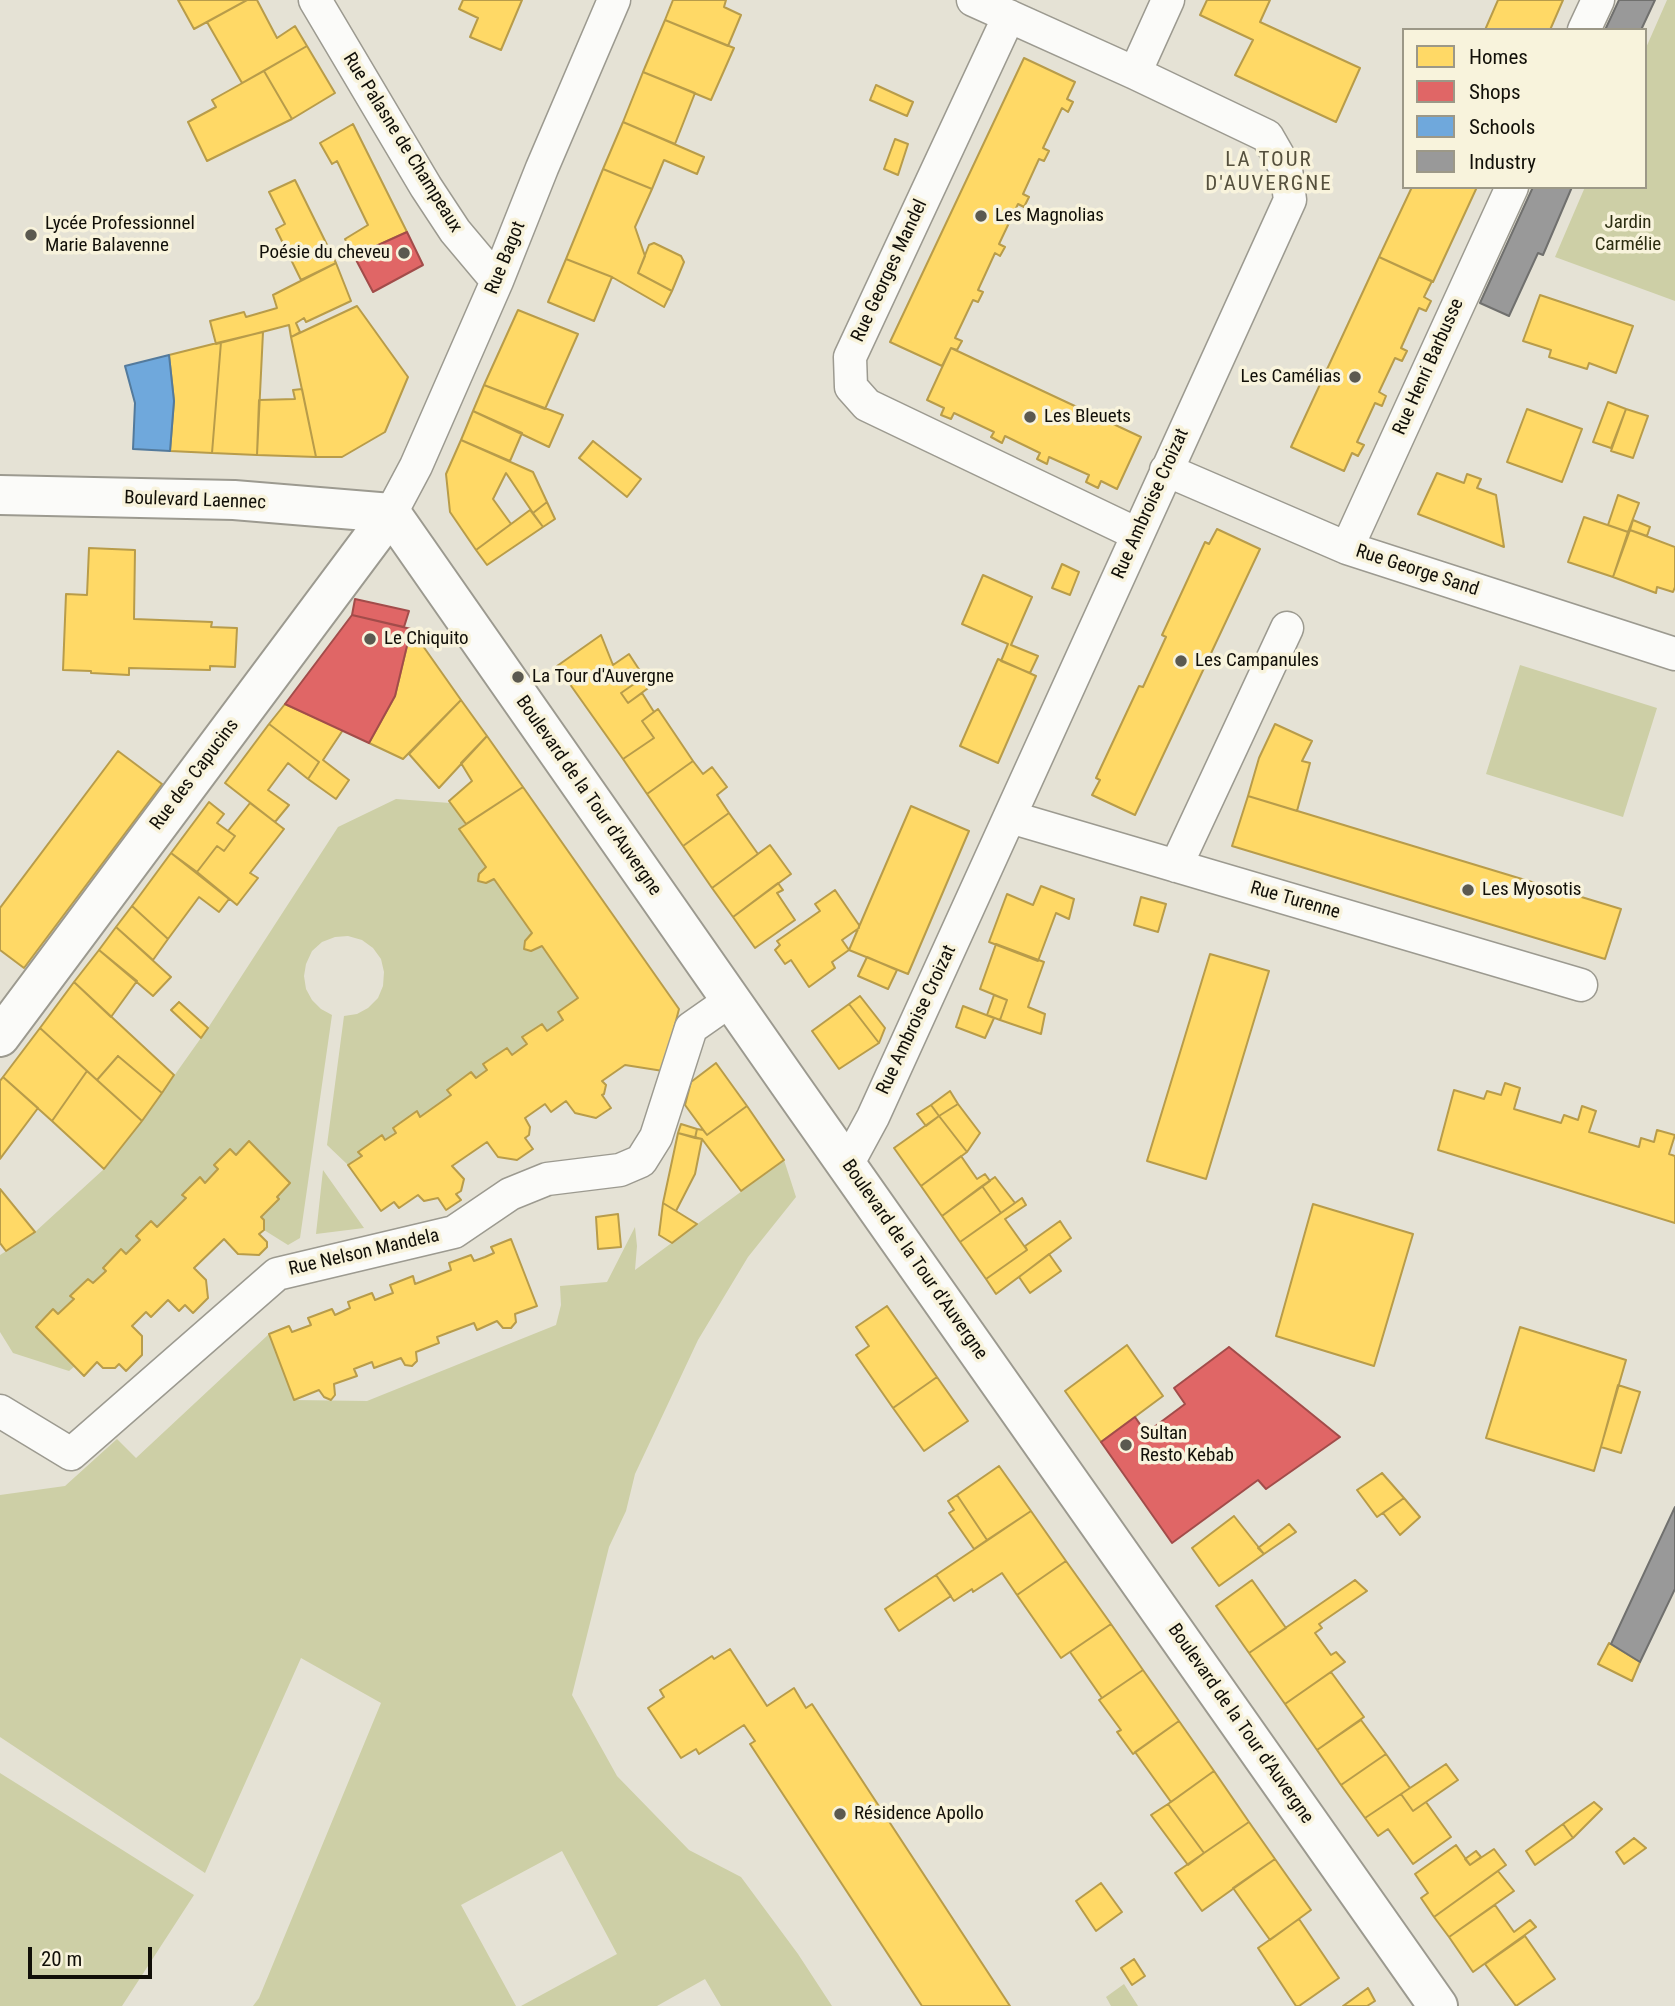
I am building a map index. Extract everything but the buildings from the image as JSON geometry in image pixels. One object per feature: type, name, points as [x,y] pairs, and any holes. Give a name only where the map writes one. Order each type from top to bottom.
[{"type":"street","name":"Rue Palasne de Champeaux","points":[[315,0],[426,187],[455,231],[497,281]]},
{"type":"street","name":"Rue Bagot","points":[[391,513],[416,466],[497,281],[614,0]]},
{"type":"street","name":"Rue Ambroise Croizat","points":[[847,1165],[873,1117],[1290,200],[1286,169],[1268,136],[973,0]]},
{"type":"street","points":[[1135,73],[1167,0]]},
{"type":"street","points":[[1585,28],[1598,0]]},
{"type":"street","name":"Rue Georges Mandel","points":[[1009,16],[850,358],[851,387],[867,405],[1137,534]]},
{"type":"street","name":"Rue Henri Barbusse","points":[[1347,548],[1510,189]]},
{"type":"street","name":"Rue George Sand","points":[[1166,470],[1347,548],[1675,654]]},
{"type":"street","name":"Boulevard Laennec","points":[[0,495],[234,500],[391,513]]},
{"type":"street","name":"Boulevard de la Tour d'Auvergne","points":[[391,513],[1438,2006]]},
{"type":"street","name":"Rue des Capucins","points":[[0,1037],[391,513]]},
{"type":"street","points":[[1176,866],[1287,628]]},
{"type":"street","name":"Rue Turenne","points":[[1010,817],[1581,985]]},
{"type":"street","name":"Rue Nelson Mandela","points":[[0,1411],[71,1454],[277,1274],[454,1232],[510,1194],[547,1179],[620,1170],[641,1161],[656,1137],[691,1028],[731,1000]]},
{"type":"green space","name":"Jardin Carmélie","points":[[1667,0],[1675,0],[1675,301],[1555,257],[1584,189],[1647,189],[1647,45]]},
{"type":"green space","points":[[1520,665],[1657,708],[1623,817],[1486,774]]},
{"type":"green space","points":[[396,799],[450,803],[466,824],[460,829],[486,867],[479,874],[478,881],[486,883],[494,879],[532,933],[525,941],[524,949],[531,951],[542,946],[578,998],[563,1020],[547,1031],[541,1024],[523,1036],[527,1044],[512,1055],[507,1048],[484,1064],[487,1070],[476,1078],[471,1073],[447,1089],[451,1095],[420,1117],[416,1112],[393,1128],[396,1133],[385,1140],[381,1135],[359,1152],[362,1156],[348,1165],[327,1145],[344,1016],[357,1014],[378,998],[383,986],[384,972],[381,959],[373,948],[362,940],[348,936],[322,942],[312,951],[304,976],[306,989],[312,1000],[332,1015],[300,1238],[288,1245],[264,1230],[264,1220],[261,1217],[290,1183],[249,1142],[205,1183],[199,1177],[182,1195],[186,1198],[157,1227],[151,1222],[137,1235],[140,1240],[126,1254],[121,1249],[103,1267],[106,1271],[93,1283],[88,1279],[71,1295],[74,1299],[58,1314],[53,1309],[36,1327],[75,1366],[69,1371],[13,1353],[0,1332],[0,1255],[35,1232],[104,1169],[142,1121],[208,1028],[338,827]]},
{"type":"green space","points":[[784,1160],[796,1197],[748,1257],[698,1340],[635,1474],[626,1511],[609,1547],[572,1695],[617,1776],[689,1850],[741,1877],[798,1954],[832,2006],[721,2006],[705,1979],[657,2006],[521,2006],[617,1954],[562,1851],[461,1905],[516,2006],[253,2006],[259,1998],[381,1703],[301,1658],[205,1873],[0,1737],[0,1495],[65,1486],[117,1439],[136,1458],[269,1334],[294,1400],[367,1401],[556,1325],[561,1305],[560,1286],[607,1282],[635,1227],[635,1270]]},
{"type":"green space","points":[[323,1170],[364,1228],[316,1234]]},
{"type":"green space","points":[[0,1773],[194,1895],[122,2006],[0,2006]]},
{"type":"green space","points":[[1124,1984],[1138,2006],[1111,2006],[1106,1997]]},
{"type":"place","name":"Les Magnolias","points":[[981,216]]},
{"type":"place","name":"Lycée Professionnel Marie Balavenne","points":[[31,235]]},
{"type":"place","name":"Poésie du cheveu","points":[[404,253]]},
{"type":"place","name":"Les Camélias","points":[[1355,377]]},
{"type":"place","name":"Les Bleuets","points":[[1030,417]]},
{"type":"place","name":"Le Chiquito","points":[[370,639]]},
{"type":"place","name":"Les Campanules","points":[[1181,661]]},
{"type":"place","name":"La Tour d'Auvergne","points":[[518,677]]},
{"type":"place","name":"Les Myosotis","points":[[1468,890]]},
{"type":"place","name":"Sultan Resto Kebab","points":[[1126,1445]]},
{"type":"place","name":"Résidence Apollo","points":[[840,1814]]},
{"type":"district","name":"LA TOUR D'AUVERGNE","points":[[1269,173]]}]
